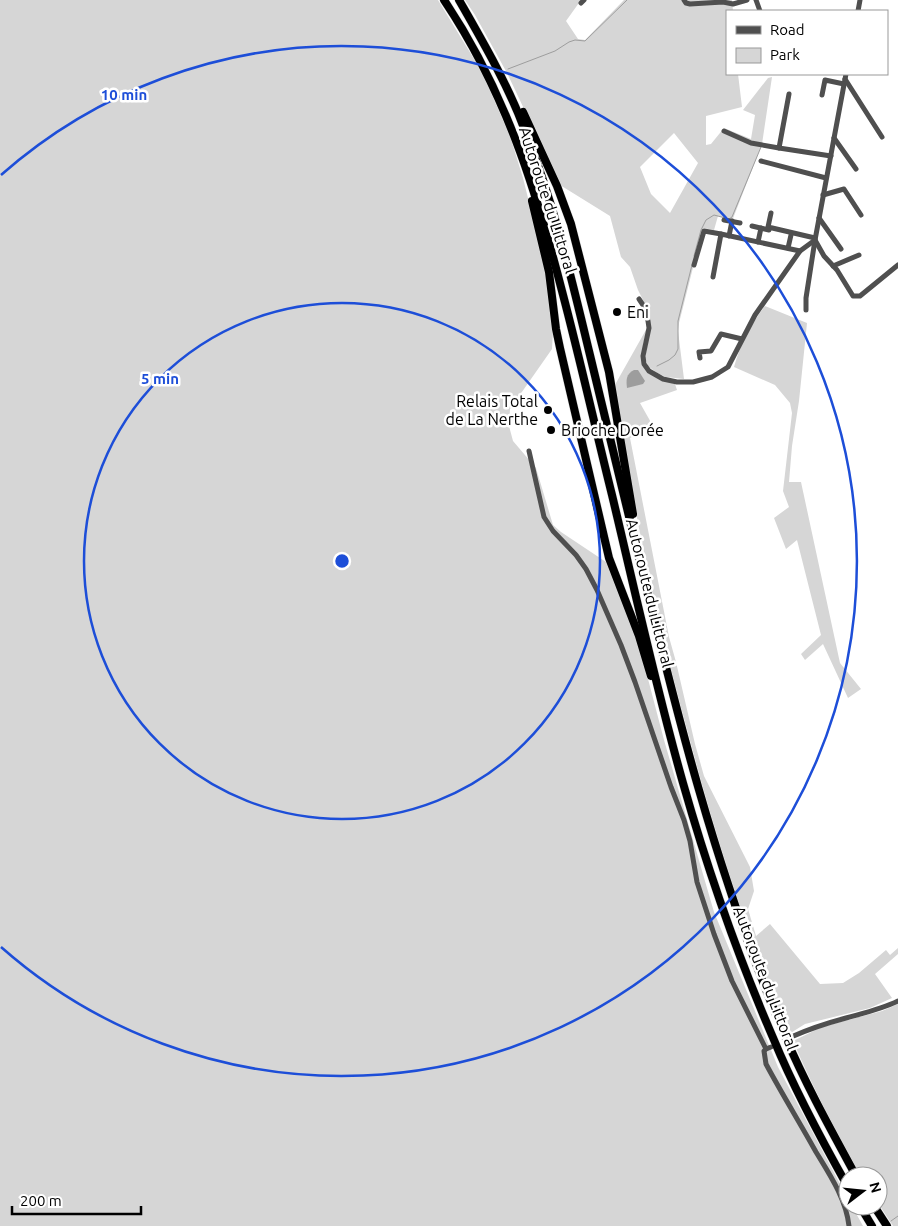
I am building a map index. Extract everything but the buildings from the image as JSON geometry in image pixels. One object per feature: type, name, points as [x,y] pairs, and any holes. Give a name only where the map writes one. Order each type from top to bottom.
[{"type":"highway","name":"Autoroute du Littoral","points":[[444,0],[481,61],[513,131],[535,191],[572,330],[639,610],[684,785],[717,892],[744,968],[771,1034],[809,1117],[838,1169]]},
{"type":"highway","name":"Autoroute du Littoral","points":[[459,0],[493,60],[514,104],[539,167],[552,209],[573,284],[660,643],[696,780],[728,888],[786,1038],[820,1111],[850,1166]]},
{"type":"highway","points":[[459,0],[483,34],[508,80],[557,186],[571,224],[609,372],[632,507],[660,643]]},
{"type":"highway","points":[[513,131],[531,194],[545,254],[556,329],[609,558],[639,636],[684,785]]},
{"type":"street","points":[[684,0],[690,4],[723,2],[733,4],[748,0]]},
{"type":"street","points":[[822,95],[824,80],[845,79]]},
{"type":"street","points":[[845,79],[882,137]]},
{"type":"street","points":[[806,310],[806,298],[815,239],[845,79]]},
{"type":"street","points":[[780,148],[789,94]]},
{"type":"street","points":[[724,130],[751,143],[830,156]]},
{"type":"street","points":[[834,138],[856,169]]},
{"type":"street","points":[[761,161],[826,178]]},
{"type":"street","points":[[823,195],[844,189],[862,214]]},
{"type":"street","points":[[771,213],[768,227],[815,239],[824,256],[853,296],[860,296],[898,265]]},
{"type":"street","points":[[819,218],[841,249]]},
{"type":"street","points":[[724,220],[740,223]]},
{"type":"street","points":[[729,236],[732,222]]},
{"type":"street","points":[[752,226],[769,230]]},
{"type":"street","points":[[758,242],[761,228]]},
{"type":"street","points":[[694,265],[704,231],[800,251]]},
{"type":"street","points":[[782,233],[798,237]]},
{"type":"street","points":[[713,277],[721,234]]},
{"type":"street","points":[[788,248],[791,235]]},
{"type":"street","points":[[639,299],[647,315],[649,328],[643,356],[644,364],[651,373],[677,382],[688,383],[712,377],[728,367],[755,315],[800,251],[815,239]]},
{"type":"street","points":[[833,266],[859,255]]},
{"type":"street","points":[[700,358],[699,352],[712,351],[721,334],[742,339]]},
{"type":"street","points":[[529,451],[544,517],[553,531],[576,555],[586,569],[621,645],[684,820],[690,841],[697,882],[714,934],[732,981],[768,1048],[764,1054],[766,1064],[831,1178],[847,1213],[849,1226]]},
{"type":"street","points":[[791,1037],[810,1029],[898,1001]]},
{"type":"green space","points":[[0,0],[438,0],[482,72],[510,136],[523,178],[544,262],[553,331],[552,349],[510,409],[509,426],[513,441],[536,468],[553,525],[606,562],[637,637],[664,740],[714,912],[778,1067],[838,1180],[838,1216],[858,1216],[863,1226],[0,1226]]},
{"type":"green space","points":[[465,0],[581,0],[566,21],[578,39],[585,40],[624,0],[732,0],[733,10],[726,10],[726,75],[738,75],[742,107],[706,116],[706,145],[711,144],[724,128],[751,139],[755,115],[743,110],[768,78],[772,77],[762,144],[732,221],[718,216],[714,230],[703,228],[679,323],[678,331],[684,379],[666,377],[648,366],[645,358],[651,326],[646,306],[630,267],[621,257],[610,216],[560,185],[507,73]],"holes":[[[674,133],[698,163],[670,213],[651,194],[640,167]]]},
{"type":"green space","points":[[765,306],[807,323],[789,482],[801,482],[840,663],[861,689],[848,698],[823,644],[805,660],[801,654],[821,635],[797,540],[786,549],[774,518],[789,507],[783,491],[792,413],[790,403],[775,385],[734,367],[746,335]]},
{"type":"green space","points":[[647,328],[643,345],[645,368],[665,381],[675,384],[677,390],[640,403],[653,426],[630,438],[669,637],[695,744],[704,776],[750,867],[754,891],[748,909],[756,936],[770,924],[820,984],[843,983],[859,973],[886,950],[890,955],[898,948],[898,954],[875,974],[892,998],[870,1008],[805,1024],[789,1034],[759,960],[709,809],[668,659],[650,584],[616,392],[616,383]]},
{"type":"green space","points":[[898,1004],[898,1226],[893,1226],[886,1216],[888,1216],[888,1166],[856,1166],[825,1110],[793,1041],[822,1027],[882,1011]]},
{"type":"shaded area","points":[[638,370],[645,381],[643,384],[627,388],[627,378],[629,373]]},
{"type":"waterway","points":[[508,69],[555,51],[569,42],[575,40],[585,41],[627,0]]},
{"type":"waterway","points":[[694,256],[701,230],[706,220],[714,215],[729,219],[732,217],[761,147]]},
{"type":"waterway","points":[[657,366],[669,360],[678,349],[678,321],[692,265]]},
{"type":"waterway","points":[[891,1221],[898,1216]]},
{"type":"place","name":"Eni","points":[[617,312]]},
{"type":"place","name":"Relais Total de La Nerthe","points":[[548,410]]},
{"type":"place","name":"Brioche Dorée","points":[[551,430]]}]
